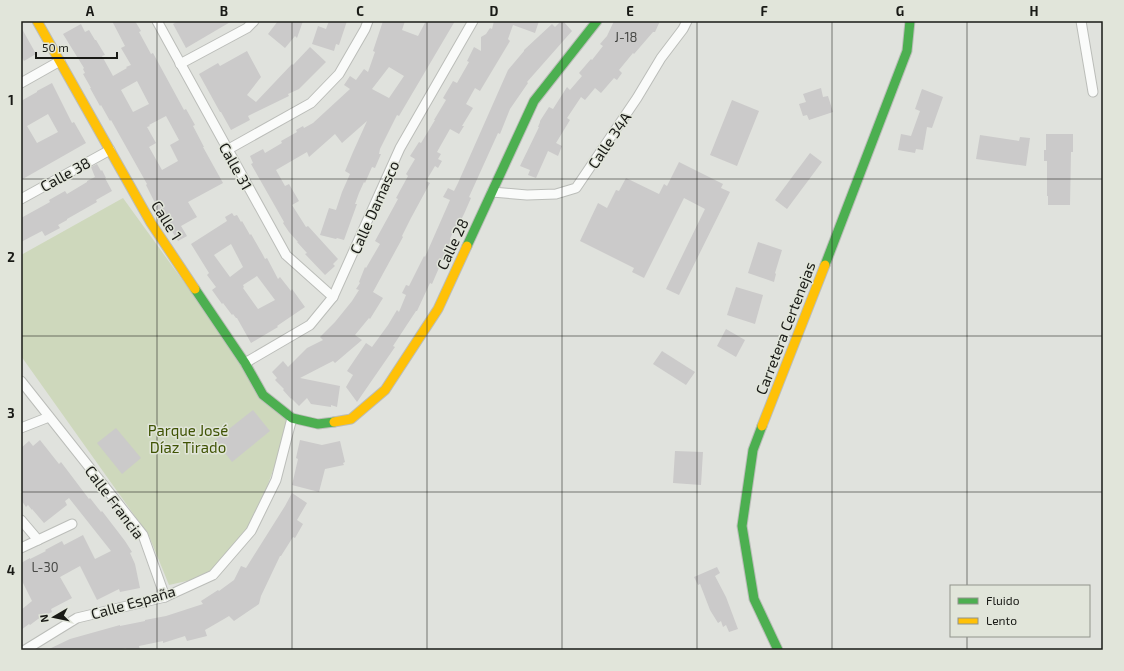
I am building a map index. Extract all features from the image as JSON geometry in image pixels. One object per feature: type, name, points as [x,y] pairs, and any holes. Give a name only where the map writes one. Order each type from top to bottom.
[{"type":"street","name":"Calle 1","points":[[37,21],[151,223],[245,363],[263,395],[292,418]]},
{"type":"street","name":"Calle 31","points":[[157,21],[286,255],[334,297]]},
{"type":"street","points":[[180,64],[247,28],[254,21]]},
{"type":"street","points":[[228,150],[311,103],[338,74],[365,29],[368,21]]},
{"type":"street","name":"Calle Damasco","points":[[245,363],[310,325],[334,297],[400,148],[473,21]]},
{"type":"street","name":"Calle 28","points":[[292,418],[318,424],[351,419],[384,390],[438,309],[534,101],[597,21]]},
{"type":"street","name":"Calle 34A","points":[[492,192],[527,195],[556,194],[576,188],[637,98],[661,58],[683,30],[687,21]]},
{"type":"street","name":"Carretera Certenejas","points":[[778,650],[754,599],[742,526],[752,450],[907,51],[910,21]]},
{"type":"street","points":[[1080,21],[1093,92]]},
{"type":"street","points":[[21,83],[60,61]]},
{"type":"street","name":"Calle 38","points":[[21,199],[110,150]]},
{"type":"street","name":"Calle Francia","points":[[21,381],[144,535],[165,597]]},
{"type":"street","points":[[21,428],[49,417]]},
{"type":"street","name":"Calle España","points":[[25,650],[77,618],[165,597],[213,575],[251,531],[276,480],[292,418]]},
{"type":"street","points":[[21,520],[38,540]]},
{"type":"street","points":[[21,548],[72,524]]},
{"type":"green space","name":"Parque José Díaz Tirado","points":[[123,198],[270,401],[292,418],[251,531],[213,575],[169,585],[149,536],[21,356],[21,255]]},
{"type":"building","points":[[112,21],[135,21],[151,54],[153,53],[184,110],[186,109],[195,125],[193,126],[203,147],[223,183],[188,202],[197,217],[181,226],[187,236],[178,241],[157,207],[146,185],[147,184],[111,120],[110,121],[101,105],[100,106],[90,88],[83,74],[85,73],[84,68],[63,34],[81,24],[85,32],[89,30],[105,55],[102,56],[113,76],[131,65],[121,48],[125,46]],"holes":[[[137,81],[149,104],[133,112],[121,90]],[[166,116],[179,140],[170,145],[178,161],[162,170],[149,147],[156,143],[147,127]]]},
{"type":"building","points":[[178,21],[232,21],[186,48],[173,24]]},
{"type":"building","points":[[278,21],[303,21],[297,38],[295,36],[285,48],[268,34]]},
{"type":"building","points":[[329,21],[347,21],[339,45],[336,44],[334,51],[312,44],[318,26],[326,29]]},
{"type":"building","points":[[383,21],[405,21],[402,30],[418,36],[426,21],[455,21],[399,116],[397,115],[380,149],[379,154],[381,154],[375,168],[372,167],[359,193],[355,204],[357,204],[344,240],[320,235],[329,208],[336,210],[350,174],[345,171],[367,121],[342,143],[335,134],[309,157],[307,152],[276,170],[285,186],[289,184],[299,201],[292,205],[306,227],[308,226],[338,259],[333,264],[335,266],[325,275],[305,254],[307,253],[283,223],[284,222],[251,164],[253,163],[250,156],[263,149],[265,153],[282,143],[281,141],[297,132],[296,130],[313,123],[350,89],[344,85],[350,76],[356,80],[364,69],[368,72],[375,52],[373,51]],"holes":[[[389,67],[404,76],[389,98],[372,89]]]},
{"type":"building","points":[[494,21],[539,21],[535,33],[513,25],[508,39],[510,41],[480,91],[475,88],[466,104],[473,108],[462,126],[464,126],[459,134],[450,129],[437,152],[441,154],[438,159],[442,161],[438,168],[435,166],[426,181],[430,183],[373,292],[383,298],[370,319],[369,318],[355,335],[362,340],[335,363],[333,361],[300,378],[340,386],[337,407],[331,405],[331,407],[311,404],[307,398],[299,406],[275,380],[277,378],[272,372],[283,361],[288,367],[307,348],[323,340],[320,337],[335,322],[359,290],[356,289],[360,283],[359,282],[365,267],[366,268],[380,244],[375,241],[398,199],[396,198],[408,176],[406,174],[415,159],[410,156],[419,142],[421,143],[435,120],[446,100],[443,98],[453,81],[457,83],[469,62],[467,61],[474,47],[481,51],[481,37],[486,34],[490,28],[492,29]]},
{"type":"building","points":[[563,21],[572,31],[527,82],[528,83],[510,109],[500,134],[498,133],[469,197],[471,198],[464,214],[460,222],[458,221],[432,284],[430,283],[417,311],[393,346],[395,347],[357,402],[346,387],[353,375],[347,371],[366,343],[372,347],[397,310],[399,312],[406,295],[402,293],[406,285],[409,286],[424,256],[425,257],[450,200],[443,197],[448,188],[454,191],[508,70],[524,50],[552,24],[555,27]]},
{"type":"building","points":[[614,21],[660,21],[655,32],[653,32],[634,54],[633,53],[619,70],[622,73],[617,80],[614,78],[601,93],[595,88],[585,100],[581,97],[567,118],[570,120],[556,143],[562,146],[558,156],[548,151],[536,178],[528,175],[530,170],[520,166],[539,127],[540,121],[549,107],[553,109],[567,87],[570,90],[582,76],[579,73],[603,46],[600,44],[607,36]]},
{"type":"building","points":[[21,27],[36,54],[24,61],[21,56]]},
{"type":"building","points":[[310,47],[326,62],[299,89],[288,94],[289,96],[248,116],[250,120],[231,130],[199,74],[218,63],[220,66],[247,51],[261,77],[247,95],[256,102]]},
{"type":"building","points":[[52,83],[72,123],[74,122],[86,143],[21,180],[21,101]],"holes":[[[48,114],[58,132],[37,143],[27,126]]]},
{"type":"building","points":[[821,88],[823,97],[828,96],[833,112],[809,120],[807,115],[803,116],[799,104],[806,102],[803,94]]},
{"type":"building","points":[[922,89],[943,97],[932,128],[927,127],[923,150],[916,149],[915,153],[898,150],[901,134],[911,136],[920,111],[915,109]]},
{"type":"building","points":[[732,100],[759,111],[737,166],[710,155]]},
{"type":"building","points":[[1046,134],[1073,134],[1073,152],[1071,152],[1070,205],[1048,205],[1047,161],[1044,161]]},
{"type":"building","points":[[980,135],[1019,141],[1020,137],[1030,138],[1026,166],[976,159]]},
{"type":"building","points":[[810,153],[822,162],[787,209],[775,200]]},
{"type":"building","points":[[679,162],[723,184],[721,188],[730,192],[679,295],[666,289],[705,209],[684,198],[644,278],[632,272],[634,268],[580,241],[598,203],[607,208],[616,190],[619,191],[626,178],[659,194],[664,184],[667,186]]},
{"type":"building","points":[[97,164],[101,171],[102,170],[112,191],[96,200],[97,202],[58,225],[60,228],[45,236],[42,231],[21,242],[21,218],[50,202],[49,200],[65,191],[67,194],[95,177],[91,167]]},
{"type":"building","points":[[232,213],[234,216],[237,215],[250,235],[251,234],[265,259],[267,258],[278,279],[280,277],[291,291],[292,289],[305,307],[277,326],[278,327],[251,343],[237,318],[233,314],[232,315],[223,303],[222,304],[212,290],[216,287],[207,275],[209,273],[191,244],[227,221],[225,217]],"holes":[[[231,244],[243,267],[230,277],[214,255]],[[257,276],[275,300],[258,309],[243,288],[243,285]]]},
{"type":"building","points":[[758,242],[782,250],[775,273],[774,282],[748,273]]},
{"type":"building","points":[[736,287],[763,295],[755,324],[727,315]]},
{"type":"building","points":[[726,329],[745,340],[736,357],[717,346]]},
{"type":"building","points":[[662,351],[695,372],[686,385],[653,364]]},
{"type":"building","points":[[253,410],[270,431],[232,462],[215,440]]},
{"type":"building","points":[[116,428],[141,458],[122,474],[97,443]]},
{"type":"building","points":[[40,440],[59,464],[61,462],[89,499],[90,498],[101,512],[102,511],[125,541],[132,552],[130,553],[135,564],[140,588],[120,592],[119,589],[97,600],[80,566],[60,577],[72,598],[51,609],[52,612],[21,630],[21,610],[32,601],[21,579],[21,563],[46,551],[45,550],[62,541],[64,545],[83,535],[95,559],[111,551],[69,498],[65,501],[67,505],[44,523],[28,505],[26,507],[21,500],[21,448],[29,441],[33,446]]},
{"type":"building","points":[[300,440],[322,445],[340,441],[345,462],[343,463],[344,465],[325,469],[319,492],[292,485],[298,459],[296,458]]},
{"type":"building","points":[[675,451],[703,452],[701,485],[673,483]]},
{"type":"building","points":[[292,493],[307,503],[297,520],[303,524],[295,538],[293,537],[280,556],[261,596],[259,604],[234,621],[229,616],[205,630],[207,636],[187,641],[185,636],[163,643],[163,641],[139,646],[140,650],[127,650],[126,648],[118,650],[47,650],[70,639],[120,625],[166,616],[203,604],[201,601],[218,590],[219,591],[234,580],[241,566],[246,568]]},
{"type":"building","points":[[717,567],[720,573],[715,576],[726,597],[738,629],[729,632],[726,625],[723,627],[721,621],[718,623],[710,610],[700,584],[698,585],[694,577]]},
{"type":"traffic: fast","points":[[467,246],[534,101],[597,21]]},
{"type":"traffic: fast","points":[[825,265],[907,51],[910,21]]},
{"type":"traffic: fast","points":[[195,289],[245,363],[263,395],[292,418],[318,424],[334,422]]},
{"type":"traffic: fast","points":[[762,426],[753,450],[742,526],[754,599],[778,650]]},
{"type":"traffic: slow","points":[[37,21],[151,223],[195,289]]},
{"type":"traffic: slow","points":[[334,422],[351,419],[385,390],[438,309],[467,246]]},
{"type":"traffic: slow","points":[[762,426],[825,265]]}]
